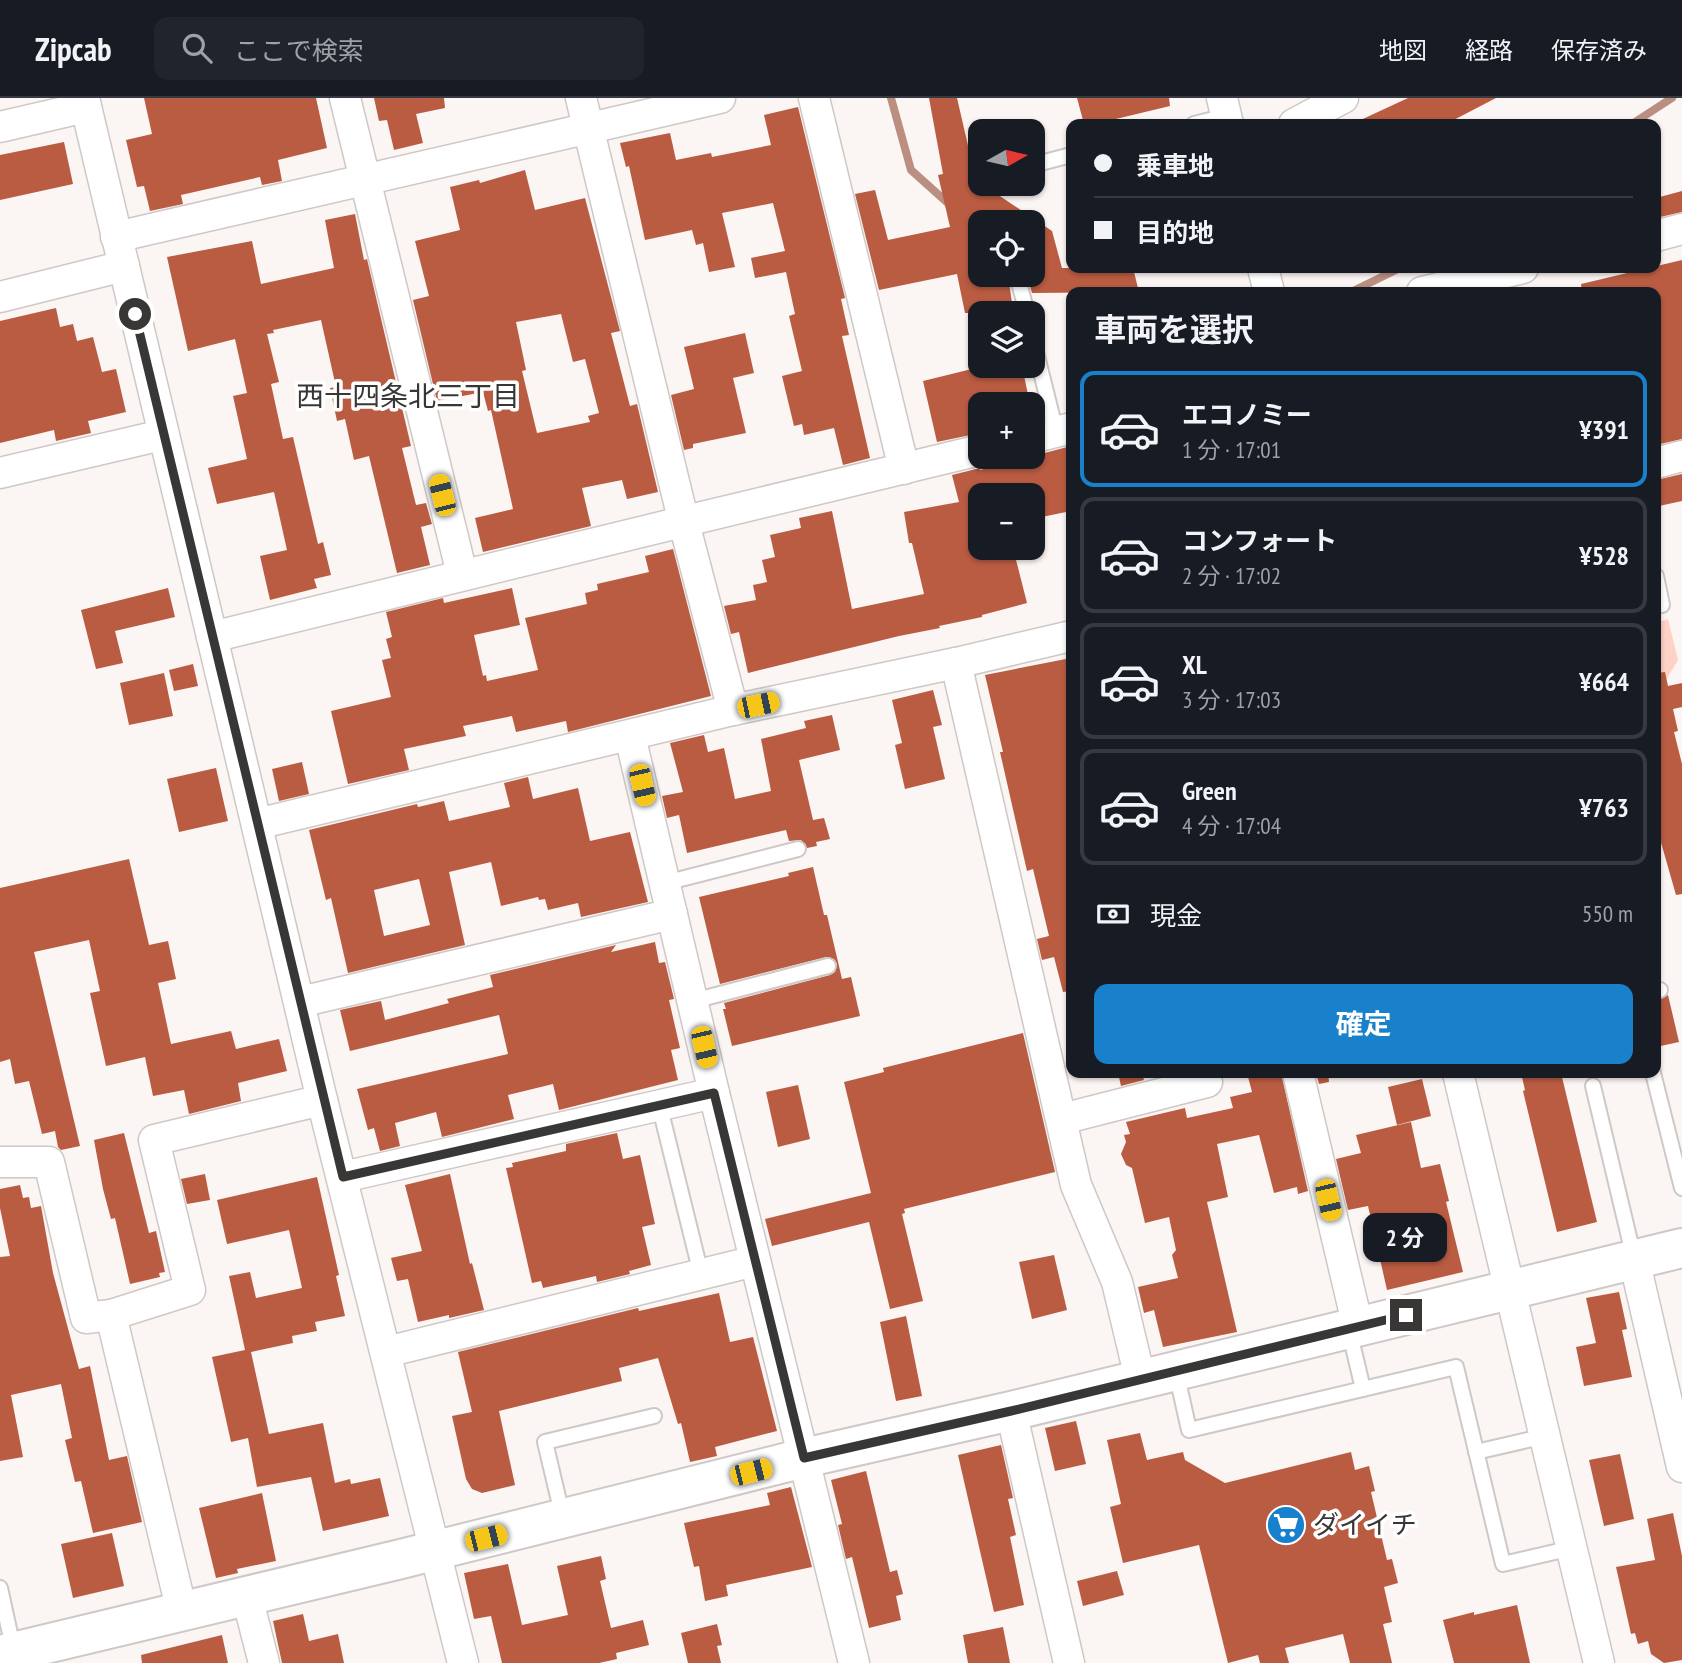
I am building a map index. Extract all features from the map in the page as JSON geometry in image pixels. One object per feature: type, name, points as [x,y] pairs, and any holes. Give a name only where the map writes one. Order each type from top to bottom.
[{"type":"street","points":[[345,98],[462,574]]},
{"type":"street","points":[[580,98],[684,523],[733,710]]},
{"type":"street","points":[[116,237],[720,98]]},
{"type":"street","points":[[814,98],[904,469]]},
{"type":"street","points":[[1303,119],[1343,98]]},
{"type":"street","points":[[0,127],[85,103],[322,1100],[463,1663]]},
{"type":"street","points":[[1661,235],[1682,229]]},
{"type":"street","points":[[0,297],[124,266]]},
{"type":"street","points":[[1443,287],[1502,273]]},
{"type":"street","points":[[0,473],[162,435]]},
{"type":"street","points":[[212,637],[968,453]]},
{"type":"street","points":[[1661,462],[1682,456]]},
{"type":"street","points":[[257,824],[733,710],[1066,637]]},
{"type":"street","points":[[956,663],[1076,1185],[1158,1374]]},
{"type":"street","points":[[630,736],[714,1093],[854,1663]]},
{"type":"street","points":[[300,1002],[672,914]]},
{"type":"street","points":[[1062,1119],[1207,1082],[1206,1078]]},
{"type":"street","points":[[1299,1078],[1354,1328]]},
{"type":"street","points":[[1459,1078],[1599,1663]]},
{"type":"street","points":[[343,1177],[714,1093]]},
{"type":"street","points":[[0,1162],[49,1162],[86,1318],[111,1315],[190,1290],[154,1140],[322,1100]]},
{"type":"street","points":[[29,1651],[804,1458],[1011,1411],[1682,1248]]},
{"type":"street","points":[[1634,1259],[1682,1467]]},
{"type":"street","points":[[386,1352],[755,1261]]},
{"type":"street","points":[[111,1315],[182,1612]]},
{"type":"street","points":[[1011,1411],[1069,1663]]},
{"type":"street","points":[[247,1597],[264,1663]]},
{"type":"lane","points":[[1209,119],[1226,113]]},
{"type":"lane","points":[[1045,162],[1066,156]]},
{"type":"lane","points":[[1041,378],[1053,432]]},
{"type":"lane","points":[[1661,601],[1662,606]]},
{"type":"lane","points":[[665,883],[798,849]]},
{"type":"lane","points":[[693,1001],[828,966]]},
{"type":"lane","points":[[1654,1078],[1682,1188]]},
{"type":"lane","points":[[1593,1086],[1634,1259]]},
{"type":"lane","points":[[659,1104],[701,1274]]},
{"type":"lane","points":[[1354,1328],[1363,1390]]},
{"type":"lane","points":[[1158,1374],[1189,1430],[1456,1367],[1503,1564],[1572,1548]]},
{"type":"lane","points":[[563,1518],[545,1441],[654,1416]]},
{"type":"lane","points":[[1476,1452],[1545,1436]]},
{"type":"lane","points":[[0,1588],[29,1651]]},
{"type":"shaded area","points":[[1668,619],[1678,660],[1666,680],[1661,682],[1661,621]]},
{"type":"building","points":[[144,98],[316,98],[327,148],[278,160],[282,181],[262,185],[260,177],[181,195],[183,204],[150,211],[144,186],[137,187],[126,140],[152,134]]},
{"type":"building","points":[[374,98],[444,98],[445,108],[416,114],[423,143],[394,150],[387,120],[379,121]]},
{"type":"building","points":[[929,98],[957,98],[968,145],[968,196],[1000,196],[1021,210],[968,210],[968,287],[1010,287],[1012,301],[968,301],[968,313],[965,313],[957,274],[879,290],[855,194],[875,190],[888,240],[950,227],[938,175],[943,174]]},
{"type":"building","points":[[1077,98],[1169,98],[1170,106],[1116,119],[1083,119]]},
{"type":"building","points":[[1408,98],[1496,98],[1456,119],[1363,119]]},
{"type":"building","points":[[798,107],[845,298],[841,299],[849,335],[842,336],[870,458],[843,465],[834,428],[804,435],[802,424],[794,426],[782,376],[802,371],[789,316],[795,314],[786,272],[755,278],[751,258],[785,251],[773,203],[722,213],[735,267],[709,272],[703,243],[696,245],[692,230],[645,240],[629,166],[626,167],[620,143],[670,133],[676,160],[711,153],[712,157],[771,145],[764,115]]},
{"type":"building","points":[[64,142],[73,184],[0,200],[0,155]]},
{"type":"building","points":[[525,170],[535,210],[585,198],[620,331],[611,333],[630,406],[637,404],[658,492],[627,499],[622,480],[582,488],[591,526],[483,552],[475,518],[513,509],[491,410],[488,411],[483,392],[437,401],[413,300],[429,296],[415,241],[460,230],[450,187],[479,180],[480,183]],"holes":[[[561,314],[573,362],[585,359],[599,413],[588,416],[590,422],[537,433],[522,371],[526,370],[516,322]]]},
{"type":"building","points":[[1682,191],[1682,212],[1661,217],[1661,197]]},
{"type":"building","points":[[355,214],[411,446],[402,448],[416,505],[426,503],[432,524],[421,527],[430,565],[397,573],[369,456],[354,460],[345,419],[337,421],[330,388],[336,387],[321,320],[273,330],[274,333],[267,334],[279,382],[271,384],[283,439],[293,437],[318,544],[323,542],[331,575],[314,579],[317,588],[270,600],[260,556],[287,550],[274,492],[217,504],[208,468],[247,459],[233,396],[247,393],[235,339],[188,351],[167,257],[252,241],[261,284],[334,268],[325,220]]},
{"type":"building","points":[[1045,226],[1052,231],[1062,268],[1066,268],[1066,273],[1134,273],[1138,287],[1066,287],[1066,293],[1032,293],[1030,287],[1045,287]]},
{"type":"building","points":[[1682,260],[1682,439],[1661,444],[1661,287],[1581,287],[1581,284],[1627,273],[1661,273],[1661,265]]},
{"type":"building","points":[[56,308],[60,327],[73,324],[77,341],[93,337],[102,372],[116,369],[126,412],[88,421],[91,433],[56,441],[54,430],[0,443],[0,321]]},
{"type":"building","points":[[745,333],[754,373],[733,378],[746,433],[693,444],[693,448],[684,450],[671,395],[694,389],[684,347]]},
{"type":"building","points":[[968,370],[968,378],[1025,378],[1027,392],[968,392],[968,436],[937,442],[923,381]]},
{"type":"building","points":[[1066,447],[1066,512],[1045,516],[1045,483],[968,483],[968,560],[1016,560],[1027,603],[982,617],[939,626],[940,628],[748,673],[739,632],[731,634],[724,606],[756,600],[753,585],[767,582],[762,560],[775,557],[770,535],[801,528],[799,518],[832,511],[852,609],[924,594],[912,543],[909,543],[904,512],[959,502],[952,475],[980,469],[1045,469],[1045,453]]},
{"type":"building","points":[[1682,474],[1682,501],[1661,506],[1661,479]]},
{"type":"building","points":[[673,549],[711,696],[568,732],[566,721],[516,732],[512,716],[463,726],[466,736],[404,749],[409,770],[348,784],[331,711],[391,697],[382,660],[391,658],[386,639],[392,637],[386,612],[443,598],[444,603],[512,588],[520,625],[474,635],[483,676],[486,675],[487,681],[538,670],[525,618],[587,604],[585,593],[598,590],[597,584],[649,572],[645,556]]},
{"type":"building","points":[[168,588],[175,617],[115,631],[123,663],[96,669],[81,610]]},
{"type":"building","points":[[1066,659],[1066,992],[1063,992],[1054,957],[1042,960],[1037,939],[1049,936],[1033,869],[1027,871],[985,675]]},
{"type":"building","points":[[193,664],[198,686],[174,691],[169,670]]},
{"type":"building","points":[[1661,672],[1665,672],[1668,686],[1682,683],[1682,707],[1673,709],[1678,731],[1674,732],[1682,764],[1682,894],[1676,895],[1661,842]]},
{"type":"building","points":[[164,673],[173,716],[129,725],[120,683]]},
{"type":"building","points":[[933,690],[942,725],[933,727],[945,779],[905,789],[895,745],[902,743],[892,700]]},
{"type":"building","points":[[832,715],[840,750],[799,760],[813,820],[824,818],[830,839],[816,842],[817,846],[807,848],[801,840],[789,841],[786,830],[687,853],[679,815],[667,818],[662,796],[683,792],[670,743],[704,735],[708,752],[724,748],[735,799],[771,791],[761,739],[806,728],[804,721]]},
{"type":"building","points":[[302,762],[309,794],[279,801],[272,769]]},
{"type":"building","points":[[216,768],[228,821],[179,832],[167,779]]},
{"type":"building","points":[[528,777],[533,799],[578,788],[590,841],[630,832],[648,902],[581,917],[578,903],[548,910],[545,899],[539,900],[538,897],[501,906],[491,862],[449,872],[465,945],[348,973],[331,898],[326,900],[309,830],[417,804],[418,807],[444,801],[449,821],[510,807],[504,783]],"holes":[[[419,879],[430,925],[384,936],[374,890]]]},
{"type":"building","points":[[129,859],[149,945],[168,941],[176,979],[158,983],[171,1044],[231,1031],[236,1049],[279,1039],[287,1071],[238,1083],[241,1101],[189,1114],[184,1090],[153,1096],[145,1057],[106,1066],[90,993],[100,991],[89,940],[34,952],[80,1146],[61,1150],[55,1131],[42,1134],[29,1081],[15,1084],[10,1059],[0,1062],[0,888]]},
{"type":"building","points":[[813,867],[842,979],[851,977],[860,1016],[732,1046],[724,1003],[830,975],[835,972],[837,964],[834,959],[826,957],[720,984],[699,897],[789,876],[788,873]]},
{"type":"building","points":[[655,942],[659,963],[665,962],[674,999],[669,1000],[680,1048],[671,1050],[678,1080],[559,1110],[553,1084],[508,1095],[514,1119],[442,1137],[436,1112],[395,1123],[400,1146],[380,1151],[374,1128],[368,1130],[357,1089],[508,1054],[499,1015],[350,1051],[340,1010],[381,1001],[385,1020],[449,1003],[447,999],[493,987],[490,975],[616,945],[611,952]]},
{"type":"building","points":[[1668,995],[1679,1042],[1661,1046],[1661,998]]},
{"type":"building","points":[[1023,1033],[1055,1172],[904,1209],[905,1213],[902,1214],[923,1301],[890,1309],[869,1222],[772,1246],[765,1219],[871,1193],[844,1082],[884,1072],[883,1068]]},
{"type":"building","points":[[1119,1078],[1143,1078],[1144,1080],[1121,1086]]},
{"type":"building","points":[[1248,1078],[1282,1078],[1308,1191],[1298,1194],[1297,1187],[1274,1193],[1259,1135],[1217,1144],[1228,1197],[1207,1202],[1237,1332],[1163,1347],[1154,1310],[1144,1313],[1138,1287],[1178,1278],[1172,1255],[1176,1250],[1169,1217],[1145,1223],[1132,1168],[1126,1165],[1121,1154],[1126,1142],[1124,1135],[1130,1134],[1126,1122],[1185,1108],[1187,1118],[1233,1108],[1230,1097],[1252,1092]]},
{"type":"building","points":[[1317,1078],[1329,1078],[1329,1082],[1319,1084]]},
{"type":"building","points":[[1522,1078],[1562,1078],[1597,1222],[1557,1232],[1523,1091]]},
{"type":"building","points":[[1422,1079],[1431,1116],[1397,1125],[1388,1087]]},
{"type":"building","points":[[798,1085],[810,1139],[778,1147],[766,1092]]},
{"type":"building","points":[[1411,1122],[1421,1168],[1440,1164],[1463,1272],[1387,1290],[1368,1206],[1348,1210],[1336,1159],[1361,1153],[1356,1135]]},
{"type":"building","points":[[124,1133],[149,1233],[156,1231],[165,1272],[159,1273],[160,1277],[130,1284],[115,1218],[111,1219],[103,1189],[94,1140]]},
{"type":"building","points":[[617,1133],[623,1159],[640,1155],[655,1224],[642,1227],[651,1265],[629,1271],[630,1274],[597,1282],[596,1276],[543,1288],[541,1281],[532,1283],[506,1168],[513,1167],[512,1163],[566,1151],[566,1144]]},
{"type":"building","points":[[205,1174],[210,1200],[187,1204],[181,1179]]},
{"type":"building","points":[[450,1174],[470,1264],[472,1263],[484,1310],[418,1322],[408,1279],[397,1281],[391,1258],[422,1251],[405,1185]]},
{"type":"building","points":[[317,1177],[339,1275],[336,1276],[345,1316],[315,1322],[317,1331],[292,1336],[293,1343],[251,1352],[269,1434],[323,1423],[335,1483],[350,1479],[351,1484],[380,1478],[389,1516],[323,1531],[311,1477],[257,1487],[248,1438],[231,1442],[212,1357],[245,1350],[229,1276],[250,1272],[256,1298],[302,1288],[289,1230],[227,1244],[217,1200]]},
{"type":"building","points":[[20,1185],[23,1198],[29,1197],[31,1208],[41,1206],[53,1273],[79,1369],[90,1366],[109,1460],[127,1456],[142,1522],[93,1533],[81,1481],[75,1482],[65,1440],[72,1438],[61,1384],[11,1395],[23,1457],[0,1461],[0,1257],[10,1256],[0,1208],[0,1189]]},
{"type":"building","points":[[1054,1255],[1067,1310],[1032,1319],[1019,1262]]},
{"type":"building","points":[[1619,1292],[1627,1329],[1622,1330],[1632,1377],[1584,1386],[1576,1347],[1596,1343],[1586,1298]]},
{"type":"building","points":[[719,1293],[730,1342],[753,1337],[777,1431],[715,1447],[717,1456],[690,1462],[681,1423],[678,1424],[658,1358],[619,1368],[622,1381],[499,1411],[515,1485],[482,1493],[472,1489],[466,1479],[452,1416],[472,1412],[458,1352],[638,1308],[639,1311]]},
{"type":"building","points":[[906,1316],[922,1396],[896,1401],[880,1322]]},
{"type":"building","points":[[1076,1421],[1086,1464],[1055,1471],[1045,1428]]},
{"type":"building","name":"ダイイチ","points":[[1140,1433],[1147,1460],[1183,1452],[1185,1460],[1225,1483],[1351,1452],[1355,1470],[1369,1466],[1375,1491],[1371,1492],[1387,1560],[1392,1559],[1398,1583],[1384,1587],[1392,1622],[1383,1624],[1392,1663],[1350,1663],[1343,1634],[1285,1648],[1289,1663],[1260,1663],[1258,1655],[1228,1663],[1199,1545],[1123,1563],[1110,1507],[1121,1504],[1107,1440]]},
{"type":"building","points":[[1001,1445],[1013,1498],[1008,1499],[1016,1535],[1010,1537],[1024,1605],[994,1612],[958,1455]]},
{"type":"building","points":[[1620,1454],[1634,1519],[1604,1526],[1589,1460]]},
{"type":"building","points":[[866,1471],[890,1572],[897,1570],[903,1594],[896,1596],[901,1620],[869,1628],[852,1557],[846,1559],[838,1525],[842,1524],[831,1480]]},
{"type":"building","points":[[791,1487],[812,1567],[726,1585],[728,1596],[705,1601],[699,1566],[694,1567],[684,1523],[770,1505],[767,1493]]},
{"type":"building","points":[[262,1493],[276,1561],[237,1569],[238,1573],[216,1578],[199,1508]]},
{"type":"building","points":[[1673,1513],[1682,1556],[1682,1660],[1664,1663],[1651,1654],[1648,1641],[1638,1644],[1635,1633],[1631,1634],[1616,1567],[1655,1560],[1647,1519]]},
{"type":"building","points":[[112,1533],[124,1586],[73,1598],[61,1544]]},
{"type":"building","points":[[601,1556],[606,1579],[600,1581],[611,1628],[643,1620],[649,1645],[616,1653],[617,1659],[599,1663],[502,1663],[491,1616],[474,1619],[464,1573],[508,1564],[522,1625],[568,1615],[557,1566]]},
{"type":"building","points":[[1117,1571],[1124,1595],[1083,1606],[1077,1581]]},
{"type":"building","points":[[1517,1605],[1530,1663],[1454,1663],[1443,1620]]},
{"type":"building","points":[[303,1614],[309,1641],[338,1634],[344,1663],[282,1663],[273,1621]]},
{"type":"building","points":[[717,1624],[722,1645],[717,1646],[721,1663],[688,1663],[681,1633]]},
{"type":"building","points":[[1003,1627],[1010,1663],[968,1663],[963,1635]]},
{"type":"building","points":[[222,1635],[228,1663],[142,1663],[141,1655]]},
{"type":"waterway","points":[[891,98],[911,170],[950,205]]},
{"type":"waterway","points":[[1640,119],[1672,98]]},
{"type":"waterway","points":[[1361,287],[1390,273]]},
{"type":"place","name":"ダイイチ","points":[[1286,1525]]},
{"type":"district","name":"西十四条北三丁目","points":[[408,396]]},
{"type":"route","points":[[135,314],[322,1100],[343,1177],[714,1093],[804,1458],[1011,1411],[1406,1315]]}]
